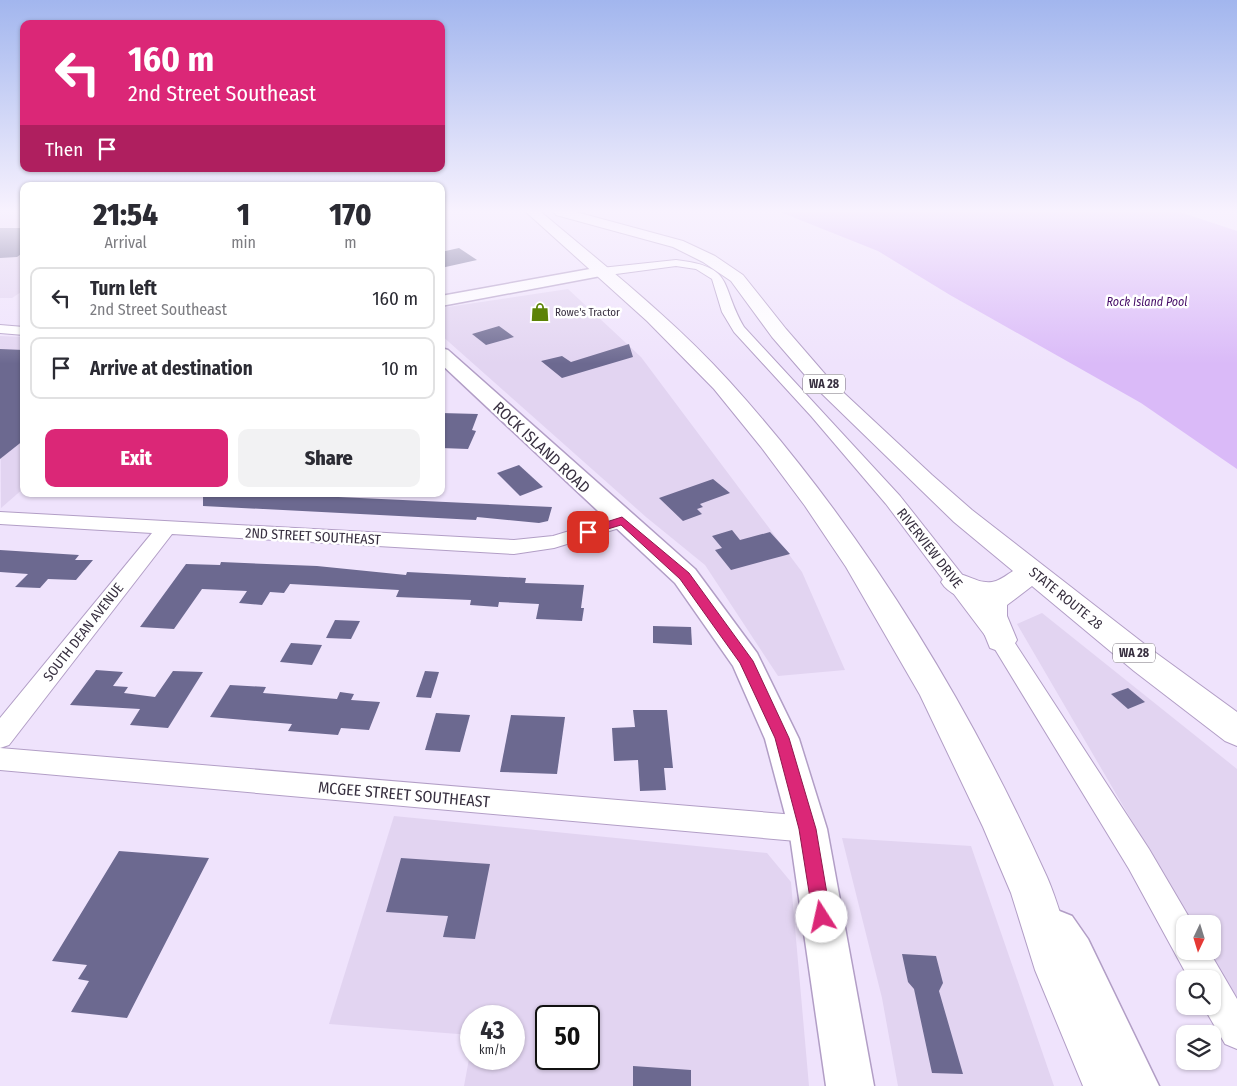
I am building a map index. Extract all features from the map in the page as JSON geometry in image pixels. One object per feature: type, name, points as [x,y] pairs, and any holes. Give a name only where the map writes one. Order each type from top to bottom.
[{"type":"highway","points":[[590,263],[669,330],[721,384],[784,459],[850,550],[899,628],[970,757],[1034,896],[1051,952],[1108,1086]]},
{"type":"highway","name":"WA 28","points":[[714,263],[736,278]]},
{"type":"highway","points":[[699,266],[736,278]]},
{"type":"highway","name":"STATE ROUTE 28","points":[[736,278],[779,333],[824,385],[923,480],[963,516],[1145,662],[1237,731]]},
{"type":"highway","points":[[1001,640],[991,608],[992,602],[1004,590],[1034,572]]},
{"type":"highway","points":[[956,582],[980,593],[1004,590]]},
{"type":"main road","points":[[445,300],[601,272]]},
{"type":"main road","name":"ROCK ISLAND ROAD","points":[[445,358],[622,521],[685,576],[746,661],[782,738],[808,829],[850,1086]]},
{"type":"main road","points":[[1034,896],[1073,954],[1135,1086]]},
{"type":"street","points":[[601,272],[662,263],[699,266]]},
{"type":"street","name":"RIVERVIEW DRIVE","points":[[699,266],[717,277],[729,312],[745,337],[817,413],[893,500],[1001,640],[1139,859],[1176,924]]},
{"type":"street","points":[[0,329],[20,330]]},
{"type":"street","name":"2ND STREET SOUTHEAST","points":[[0,518],[514,547],[554,542],[622,521]]},
{"type":"street","name":"SOUTH DEAN AVENUE","points":[[0,737],[166,528]]},
{"type":"street","name":"MCGEE STREET SOUTHEAST","points":[[0,759],[808,829]]},
{"type":"street","points":[[1221,1004],[1237,1032]]},
{"type":"shaded area","points":[[0,263],[20,263],[20,293],[12,298],[0,298]]},
{"type":"shaded area","points":[[568,289],[641,357],[802,572],[845,670],[778,676],[705,565],[646,517],[445,339],[445,307]]},
{"type":"shaded area","points":[[0,336],[20,337],[20,491],[1,508]]},
{"type":"shaded area","points":[[1042,613],[1237,769],[1237,999],[1213,960],[1221,960],[1221,915],[1187,915],[1017,624]]},
{"type":"shaded area","points":[[394,816],[767,853],[791,882],[809,1086],[464,1086],[467,1070],[525,1070],[525,1005],[460,1005],[460,1034],[329,1024]]},
{"type":"shaded area","points":[[842,838],[971,846],[1054,1086],[898,1086],[882,998]]},
{"type":"water","name":"Rock Island Pool","points":[[897,263],[1237,263],[1237,469],[1141,403],[950,295]]},
{"type":"building","points":[[445,263],[465,263],[445,267]]},
{"type":"building","points":[[499,326],[514,337],[486,345],[472,334]]},
{"type":"building","points":[[629,344],[633,357],[562,378],[541,361],[562,356],[571,362]]},
{"type":"building","points":[[0,349],[20,350],[20,443],[0,459]]},
{"type":"building","points":[[445,413],[478,414],[472,430],[476,431],[468,449],[445,448]]},
{"type":"building","points":[[519,465],[543,487],[520,496],[497,473]]},
{"type":"building","points":[[713,479],[730,493],[700,504],[703,507],[697,509],[702,514],[683,521],[659,498]]},
{"type":"building","points":[[203,497],[338,497],[552,507],[548,521],[539,523],[477,517],[476,520],[203,506]]},
{"type":"building","points":[[732,530],[740,540],[770,532],[790,554],[731,570],[715,550],[722,548],[712,536]]},
{"type":"building","points":[[0,550],[79,555],[75,560],[93,560],[76,580],[48,579],[40,588],[15,587],[28,574],[0,572]]},
{"type":"building","points":[[221,562],[317,566],[406,575],[407,572],[526,578],[525,583],[584,585],[581,608],[584,608],[582,621],[536,619],[539,604],[499,602],[498,607],[470,605],[471,600],[396,597],[399,590],[290,584],[284,593],[270,592],[262,605],[239,603],[247,591],[202,589],[174,629],[140,627],[186,564],[220,565]]},
{"type":"building","points":[[335,620],[360,621],[351,639],[326,638]]},
{"type":"building","points":[[653,626],[691,627],[692,645],[653,643]]},
{"type":"building","points":[[291,643],[322,645],[312,665],[280,662]]},
{"type":"building","points":[[96,670],[123,672],[113,686],[128,687],[124,693],[155,697],[173,671],[203,672],[168,728],[130,725],[140,709],[70,705]]},
{"type":"building","points":[[425,671],[439,672],[431,698],[416,697]]},
{"type":"building","points":[[230,685],[266,687],[263,693],[337,699],[340,692],[354,694],[351,700],[380,702],[369,730],[341,728],[338,735],[288,731],[292,724],[210,717]]},
{"type":"building","points":[[1128,688],[1145,702],[1128,709],[1111,694]]},
{"type":"building","points":[[633,710],[667,710],[673,768],[664,768],[666,790],[640,791],[638,760],[614,761],[612,728],[635,727]]},
{"type":"building","points":[[436,713],[470,715],[460,752],[425,750]]},
{"type":"building","points":[[511,715],[565,717],[557,774],[500,772]]},
{"type":"building","points":[[119,851],[209,858],[127,1018],[71,1012],[89,981],[78,979],[87,965],[52,961]]},
{"type":"building","points":[[401,858],[490,864],[475,939],[443,937],[448,916],[386,912]]},
{"type":"building","points":[[902,954],[936,956],[943,983],[939,991],[963,1074],[932,1073],[914,989],[908,982]]},
{"type":"building","points":[[633,1066],[691,1070],[691,1086],[633,1086]]},
{"type":"place","name":"Rowe's Tractor","points":[[540,312]]},
{"type":"route","points":[[588,532],[622,521],[685,576],[746,661],[782,738],[808,829],[822,917]]}]
